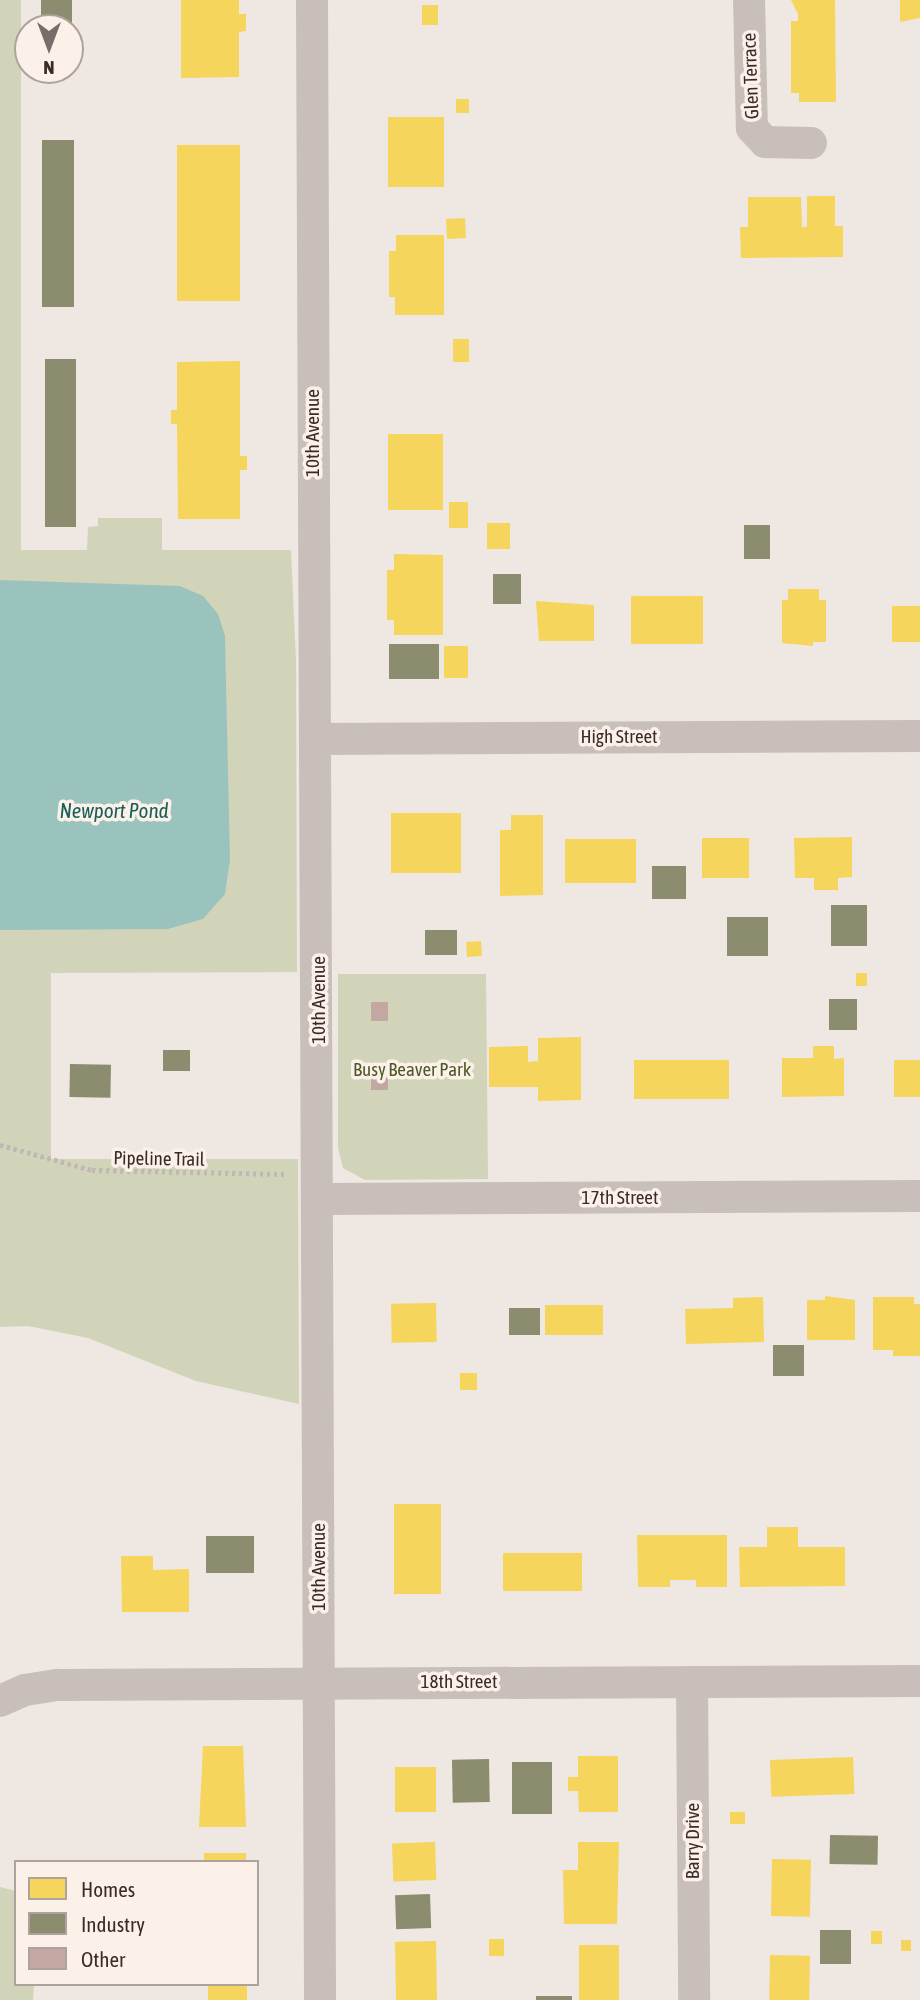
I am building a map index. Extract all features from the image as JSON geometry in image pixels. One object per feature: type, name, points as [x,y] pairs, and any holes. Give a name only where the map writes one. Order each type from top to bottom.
[{"type":"street","name":"10th Avenue","points":[[312,0],[320,1187],[320,2000]]},
{"type":"street","name":"Glen Terrace","points":[[749,0],[752,128],[765,142],[811,143]]},
{"type":"street","name":"High Street","points":[[318,739],[920,736]]},
{"type":"street","name":"17th Street","points":[[320,1187],[920,1196]]},
{"type":"street","name":"18th Street","points":[[0,1701],[32,1688],[58,1685],[920,1681]]},
{"type":"street","name":"Barry Drive","points":[[692,1682],[694,2000]]},
{"type":"path","name":"Pipeline Trail","points":[[0,1145],[103,1171],[320,1187]]},
{"type":"green space","points":[[0,0],[21,0],[21,14],[14,14],[14,84],[21,84],[21,550],[87,550],[88,527],[98,526],[98,518],[162,518],[162,550],[291,550],[296,661],[297,972],[51,973],[51,1159],[298,1159],[299,1404],[196,1381],[88,1338],[28,1326],[0,1327]]},
{"type":"green space","name":"Busy Beaver Park","points":[[338,974],[486,974],[488,1179],[365,1180],[343,1168],[338,1148]]},
{"type":"green space","points":[[0,1887],[14,1890],[14,1986],[34,1986],[33,2000],[0,2000]]},
{"type":"water","name":"Newport Pond","points":[[0,580],[180,586],[203,596],[218,614],[225,636],[230,860],[225,894],[203,919],[168,929],[0,930]]},
{"type":"building: Homes","points":[[181,0],[239,0],[239,14],[246,14],[246,31],[239,32],[239,77],[181,78]]},
{"type":"building: Homes","points":[[791,0],[835,0],[836,102],[799,102],[799,93],[791,93],[791,21],[798,21],[798,14]]},
{"type":"building: Homes","points":[[900,0],[920,0],[920,18],[900,22]]},
{"type":"building: Homes","points":[[422,5],[438,5],[438,25],[422,25]]},
{"type":"building: Homes","points":[[456,99],[469,99],[469,113],[456,113]]},
{"type":"building: Homes","points":[[388,117],[444,117],[444,187],[388,187]]},
{"type":"building: Homes","points":[[177,145],[240,145],[240,301],[177,301]]},
{"type":"building: Homes","points":[[807,196],[835,196],[835,226],[843,226],[843,257],[741,258],[740,227],[748,227],[748,197],[801,197],[802,227],[807,227]]},
{"type":"building: Homes","points":[[465,218],[466,238],[447,239],[446,219]]},
{"type":"building: Homes","points":[[396,235],[444,235],[444,315],[395,315],[395,297],[389,297],[389,251],[396,251]]},
{"type":"building: Homes","points":[[453,339],[469,339],[469,362],[453,362]]},
{"type":"building: Homes","points":[[240,361],[240,456],[247,456],[247,470],[240,470],[240,519],[178,519],[177,424],[171,424],[171,410],[177,410],[177,362]]},
{"type":"building: Homes","points":[[388,434],[443,434],[443,510],[388,510]]},
{"type":"building: Homes","points":[[449,502],[468,502],[468,528],[449,528]]},
{"type":"building: Homes","points":[[487,523],[510,523],[510,549],[487,549]]},
{"type":"building: Homes","points":[[394,554],[443,555],[443,635],[394,635],[394,620],[387,620],[387,570],[394,570]]},
{"type":"building: Homes","points":[[788,589],[819,589],[819,600],[826,600],[826,642],[813,642],[813,646],[782,643],[782,600],[788,600]]},
{"type":"building: Homes","points":[[631,596],[703,596],[703,644],[631,644]]},
{"type":"building: Homes","points":[[536,601],[594,605],[594,641],[539,641]]},
{"type":"building: Homes","points":[[892,606],[920,606],[920,642],[892,642]]},
{"type":"building: Homes","points":[[444,646],[468,646],[468,678],[444,678]]},
{"type":"building: Homes","points":[[391,813],[461,813],[461,873],[391,873]]},
{"type":"building: Homes","points":[[511,815],[543,815],[543,895],[500,896],[500,830],[511,830]]},
{"type":"building: Homes","points":[[852,837],[852,877],[838,878],[838,890],[814,890],[814,878],[795,878],[794,838]]},
{"type":"building: Homes","points":[[702,838],[749,838],[749,878],[702,878]]},
{"type":"building: Homes","points":[[565,839],[636,839],[636,883],[565,883]]},
{"type":"building: Homes","points":[[481,941],[482,956],[467,957],[466,942]]},
{"type":"building: Homes","points":[[856,973],[867,973],[867,986],[856,986]]},
{"type":"building: Homes","points":[[581,1037],[581,1100],[538,1101],[538,1087],[489,1087],[489,1047],[528,1046],[528,1062],[538,1061],[538,1038]]},
{"type":"building: Homes","points":[[813,1046],[834,1046],[834,1059],[844,1058],[844,1096],[782,1097],[782,1058],[813,1058]]},
{"type":"building: Homes","points":[[634,1060],[729,1060],[729,1099],[634,1099]]},
{"type":"building: Homes","points":[[894,1060],[920,1060],[920,1097],[894,1097]]},
{"type":"building: Homes","points":[[825,1296],[855,1300],[855,1340],[807,1340],[807,1300],[825,1300]]},
{"type":"building: Homes","points":[[763,1297],[764,1342],[686,1344],[685,1309],[733,1308],[733,1298]]},
{"type":"building: Homes","points":[[873,1297],[914,1297],[914,1304],[920,1304],[920,1356],[893,1356],[893,1350],[873,1350]]},
{"type":"building: Homes","points":[[436,1303],[437,1342],[392,1343],[391,1304]]},
{"type":"building: Homes","points":[[545,1305],[603,1305],[603,1335],[545,1335]]},
{"type":"building: Homes","points":[[460,1373],[477,1373],[477,1390],[460,1390]]},
{"type":"building: Homes","points":[[394,1504],[441,1504],[441,1594],[394,1594]]},
{"type":"building: Homes","points":[[767,1527],[798,1527],[798,1547],[845,1547],[845,1586],[740,1587],[739,1547],[767,1547]]},
{"type":"building: Homes","points":[[637,1535],[727,1535],[727,1587],[696,1587],[696,1580],[670,1580],[670,1587],[638,1587]]},
{"type":"building: Homes","points":[[503,1553],[582,1553],[582,1591],[503,1591]]},
{"type":"building: Homes","points":[[121,1556],[153,1556],[153,1570],[189,1569],[189,1612],[122,1612]]},
{"type":"building: Homes","points":[[203,1746],[243,1746],[246,1827],[199,1827]]},
{"type":"building: Homes","points":[[578,1756],[618,1756],[618,1812],[579,1812],[578,1791],[568,1791],[568,1777],[578,1777]]},
{"type":"building: Homes","points":[[853,1757],[854,1794],[771,1797],[770,1760]]},
{"type":"building: Homes","points":[[395,1767],[436,1767],[436,1812],[395,1812]]},
{"type":"building: Homes","points":[[730,1812],[745,1812],[745,1824],[730,1824]]},
{"type":"building: Homes","points":[[435,1842],[436,1880],[393,1881],[392,1844]]},
{"type":"building: Homes","points":[[578,1842],[619,1842],[617,1924],[564,1924],[563,1870],[578,1870]]},
{"type":"building: Homes","points":[[204,1853],[246,1853],[246,1860],[204,1860]]},
{"type":"building: Homes","points":[[772,1859],[811,1860],[810,1917],[771,1916]]},
{"type":"building: Homes","points":[[871,1931],[882,1931],[882,1944],[871,1944]]},
{"type":"building: Homes","points":[[489,1939],[504,1939],[504,1956],[489,1956]]},
{"type":"building: Homes","points":[[901,1940],[911,1940],[911,1951],[901,1951]]},
{"type":"building: Homes","points":[[436,1941],[437,2000],[396,2000],[395,1942]]},
{"type":"building: Homes","points":[[579,1945],[619,1945],[619,2000],[579,2000]]},
{"type":"building: Homes","points":[[770,1955],[810,1956],[809,2000],[769,2000]]},
{"type":"building: Homes","points":[[208,1986],[247,1986],[247,2000],[208,2000]]},
{"type":"building: Industry","points":[[41,0],[72,0],[72,14],[41,14]]},
{"type":"building: Industry","points":[[42,140],[74,140],[74,307],[42,307]]},
{"type":"building: Industry","points":[[45,359],[76,359],[76,527],[45,527]]},
{"type":"building: Industry","points":[[744,525],[770,525],[770,559],[744,559]]},
{"type":"building: Industry","points":[[493,574],[521,574],[521,604],[493,604]]},
{"type":"building: Industry","points":[[389,644],[439,644],[439,679],[389,679]]},
{"type":"building: Industry","points":[[652,866],[686,866],[686,899],[652,899]]},
{"type":"building: Industry","points":[[831,905],[867,905],[867,946],[831,946]]},
{"type":"building: Industry","points":[[727,917],[768,917],[768,956],[727,956]]},
{"type":"building: Industry","points":[[425,930],[457,930],[457,955],[425,955]]},
{"type":"building: Industry","points":[[829,999],[857,999],[857,1030],[829,1030]]},
{"type":"building: Industry","points":[[163,1050],[190,1050],[190,1071],[163,1071]]},
{"type":"building: Industry","points":[[70,1064],[111,1065],[110,1098],[69,1097]]},
{"type":"building: Industry","points":[[509,1308],[540,1308],[540,1335],[509,1335]]},
{"type":"building: Industry","points":[[773,1345],[804,1345],[804,1376],[773,1376]]},
{"type":"building: Industry","points":[[206,1536],[254,1536],[254,1573],[206,1573]]},
{"type":"building: Industry","points":[[489,1759],[490,1802],[453,1803],[452,1760]]},
{"type":"building: Industry","points":[[512,1762],[552,1762],[552,1814],[512,1814]]},
{"type":"building: Industry","points":[[830,1835],[878,1836],[877,1865],[829,1864]]},
{"type":"building: Industry","points":[[430,1894],[431,1928],[396,1929],[395,1895]]},
{"type":"building: Industry","points":[[820,1930],[851,1930],[851,1964],[820,1964]]},
{"type":"building: Industry","points":[[536,1996],[572,1996],[572,2000],[536,2000]]},
{"type":"building: Other","points":[[371,1002],[388,1002],[388,1021],[371,1021]]},
{"type":"building: Other","points":[[371,1071],[388,1071],[388,1090],[371,1090]]}]
